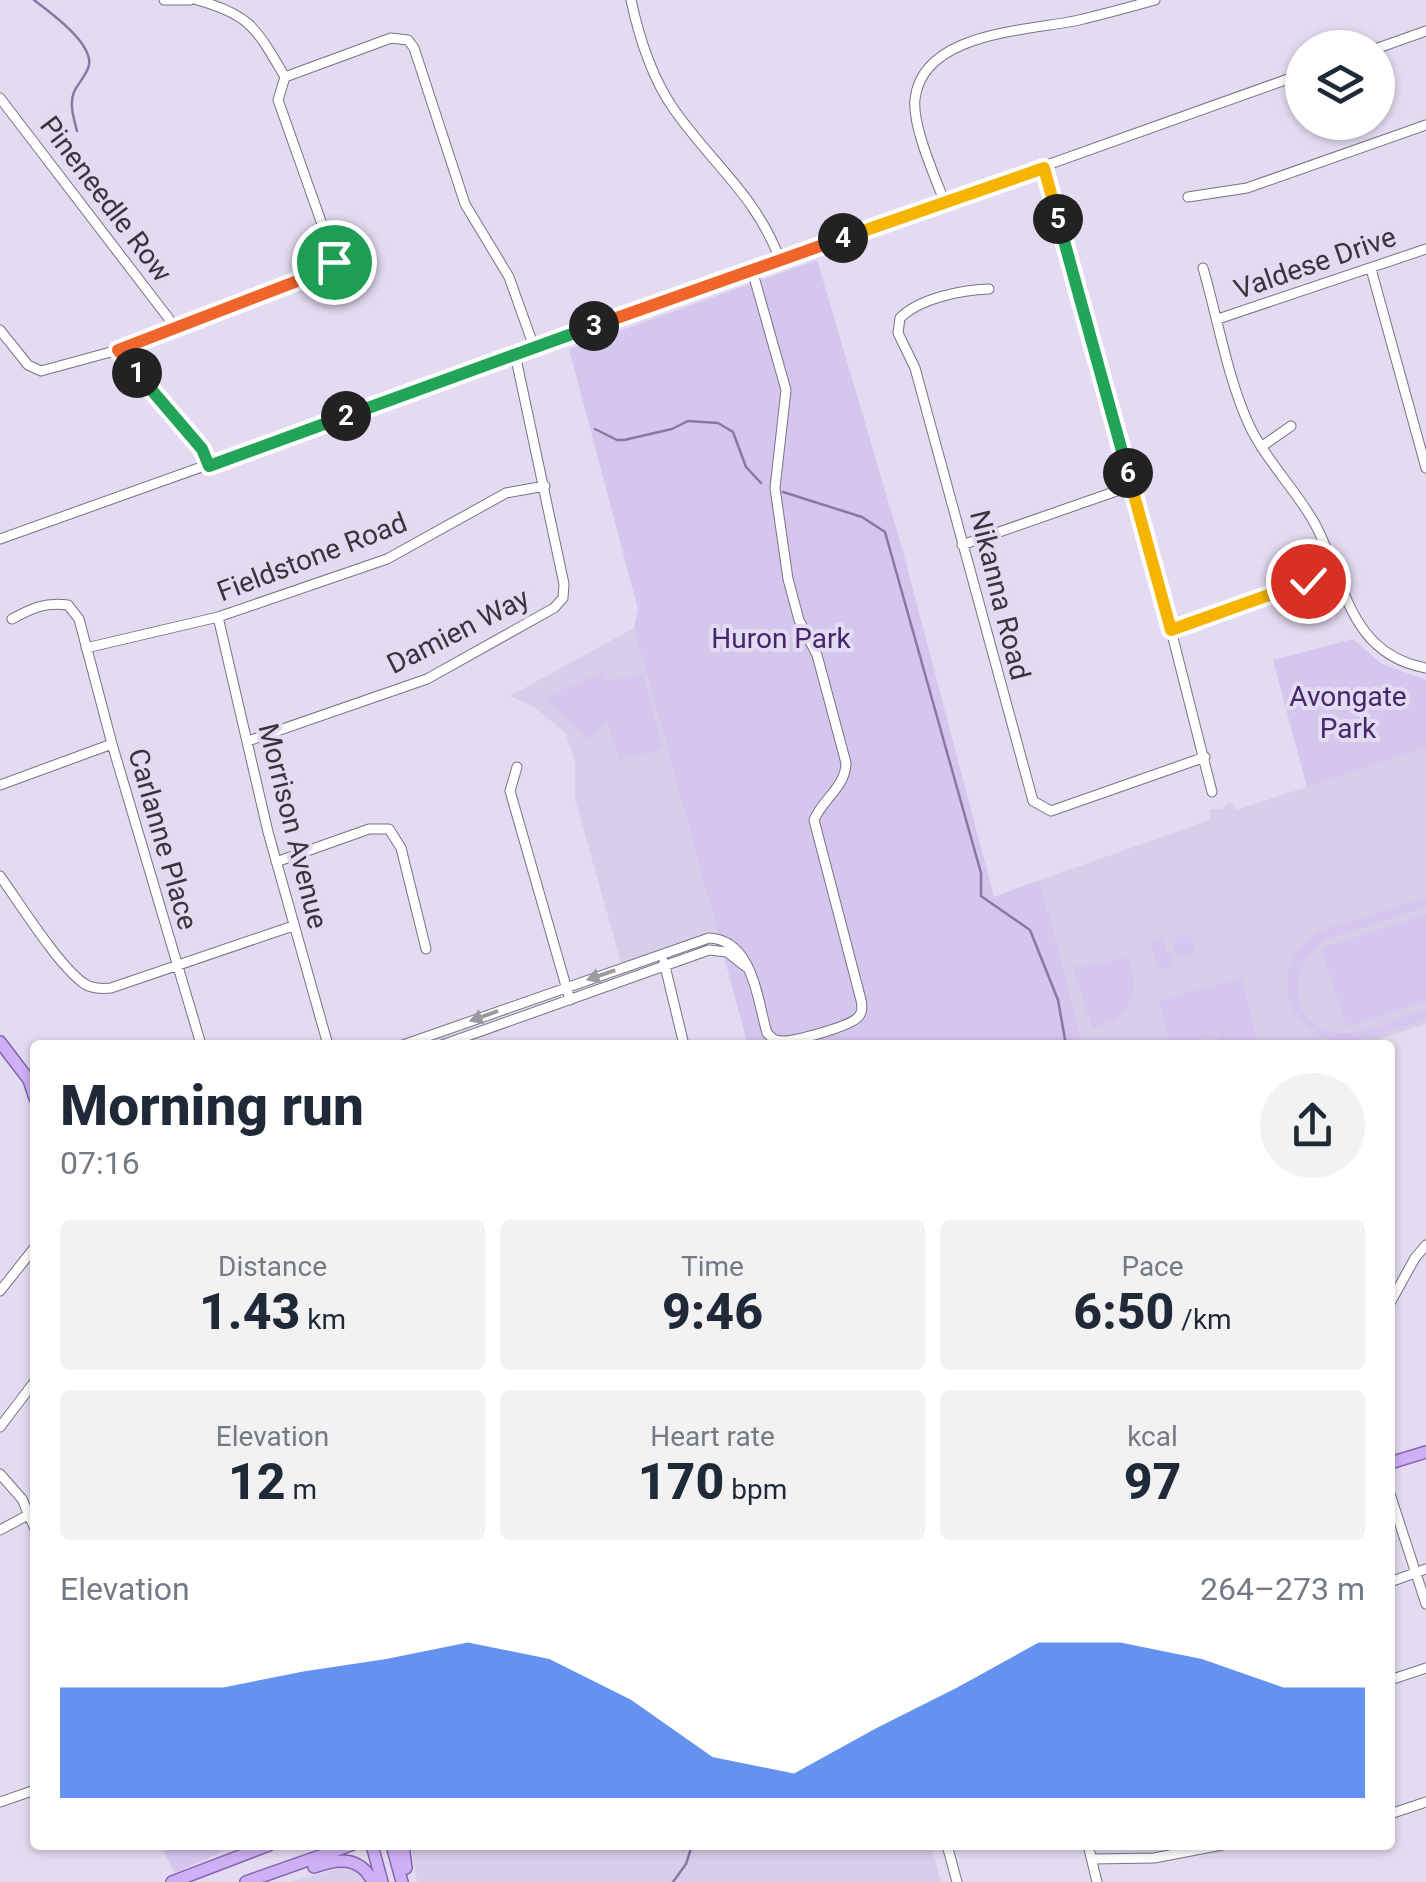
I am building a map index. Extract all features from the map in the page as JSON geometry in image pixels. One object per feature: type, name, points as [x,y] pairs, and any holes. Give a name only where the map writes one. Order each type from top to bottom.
[{"type":"main road","points":[[0,1042],[30,1080]]},
{"type":"main road","points":[[1395,1461],[1426,1452]]},
{"type":"main road","points":[[172,1882],[255,1850]]},
{"type":"main road","points":[[246,1882],[337,1850]]},
{"type":"main road","points":[[373,1850],[382,1882]]},
{"type":"main road","points":[[394,1850],[406,1882]]},
{"type":"main road","points":[[403,1850],[406,1882]]},
{"type":"main road","points":[[277,1872],[288,1876],[344,1860],[361,1866],[373,1882]]},
{"type":"street","points":[[164,0],[194,0],[230,9],[261,36],[286,78]]},
{"type":"street","points":[[631,0],[648,60],[671,105],[757,210],[780,260]]},
{"type":"street","points":[[945,203],[917,120],[918,85],[927,72],[973,40],[1077,21],[1155,0]]},
{"type":"street","points":[[1395,42],[1426,31]]},
{"type":"street","points":[[0,330],[28,364],[41,371],[118,350],[326,270],[334,258],[278,100],[286,78],[391,38],[408,40],[414,48],[465,204],[510,277],[534,347]]},
{"type":"street","points":[[0,538],[1285,80]]},
{"type":"street","name":"Pineneedle Row","points":[[0,98],[176,328]]},
{"type":"street","points":[[1188,197],[1248,188],[1426,125]]},
{"type":"street","points":[[1044,168],[1212,792]]},
{"type":"street","name":"Valdese Drive","points":[[1218,319],[1426,248]]},
{"type":"street","points":[[1203,268],[1244,412],[1261,447],[1315,524],[1350,608],[1370,638],[1410,664],[1426,668]]},
{"type":"street","points":[[1371,269],[1426,468]]},
{"type":"street","points":[[752,270],[786,390],[774,488],[788,580],[801,626],[816,651],[846,763],[844,777],[815,816],[815,828],[862,1012],[848,1025],[782,1040]]},
{"type":"street","name":"Nikanna Road","points":[[989,290],[967,290],[908,310],[898,323],[898,332],[915,368],[1028,789],[1039,806],[1051,811],[1205,757]]},
{"type":"street","points":[[118,350],[202,449],[209,466]]},
{"type":"street","name":"Damien Way","points":[[248,741],[427,679],[554,608],[563,598],[564,584],[545,486],[515,354]]},
{"type":"street","points":[[1261,447],[1291,426]]},
{"type":"street","name":"Fieldstone Road","points":[[86,648],[218,617],[387,558],[506,492],[545,486]]},
{"type":"street","points":[[962,545],[1131,486]]},
{"type":"street","points":[[1171,630],[1332,572]]},
{"type":"street","name":"Carlanne Place","points":[[12,620],[37,605],[68,604],[80,619],[112,744],[199,1040]]},
{"type":"street","name":"Morrison Avenue","points":[[218,617],[276,862],[327,1040]]},
{"type":"street","points":[[0,785],[112,744]]},
{"type":"street","points":[[517,767],[510,791],[570,1000]]},
{"type":"street","points":[[276,862],[369,829],[389,830],[401,848],[426,949]]},
{"type":"street","points":[[0,876],[84,985],[98,989],[111,988],[294,926]]},
{"type":"street","points":[[417,1040],[702,940],[718,939],[738,949],[748,968],[767,1033],[777,1040]]},
{"type":"street","points":[[456,1040],[715,950],[732,955],[748,968]]},
{"type":"street","points":[[661,954],[683,1040]]},
{"type":"street","points":[[1395,1294],[1426,1245]]},
{"type":"street","points":[[0,1290],[30,1253]]},
{"type":"street","points":[[0,1427],[30,1388]]},
{"type":"street","points":[[0,1474],[22,1499],[30,1519]]},
{"type":"street","points":[[1395,1507],[1421,1572],[1426,1604]]},
{"type":"street","points":[[0,1530],[28,1515]]},
{"type":"street","points":[[1395,1580],[1421,1572]]},
{"type":"street","points":[[1395,1678],[1426,1668]]},
{"type":"street","points":[[0,1802],[30,1792]]},
{"type":"street","points":[[1395,1812],[1426,1802]]},
{"type":"street","points":[[948,1850],[957,1882]]},
{"type":"street","points":[[1089,1850],[1097,1882]]},
{"type":"street","points":[[1092,1859],[1154,1858],[1196,1850]]},
{"type":"shaded area","points":[[634,628],[717,933],[622,966],[575,799],[575,762],[565,732],[532,706],[510,696]]},
{"type":"shaded area","points":[[1426,748],[1426,1024],[1376,1040],[1082,1040],[1040,880],[1210,820],[1210,809],[1222,809],[1230,802],[1236,810]]},
{"type":"shaded area","points":[[412,1850],[932,1850],[941,1882],[417,1882]]},
{"type":"shaded area","points":[[344,1867],[357,1871],[365,1882],[291,1882]]},
{"type":"green space","name":"Huron Park","points":[[817,260],[902,548],[994,897],[1040,880],[1082,1040],[747,1040],[634,628],[638,609],[569,349]]},
{"type":"green space","name":"Avongate Park","points":[[1353,639],[1382,664],[1426,680],[1426,748],[1307,787],[1273,660]]},
{"type":"green space","points":[[604,671],[610,681],[643,673],[663,749],[619,761],[608,722],[590,739],[547,702],[548,696]]},
{"type":"green space","points":[[1426,897],[1426,907],[1326,940],[1302,966],[1298,997],[1312,1022],[1326,1030],[1363,1031],[1426,1009],[1426,1019],[1361,1040],[1328,1040],[1311,1029],[1290,1002],[1287,987],[1295,956],[1322,930]]},
{"type":"green space","points":[[1426,914],[1426,1001],[1347,1027],[1321,948]]},
{"type":"green space","points":[[1180,936],[1188,936],[1195,947],[1188,958],[1180,958],[1173,951],[1173,943]]},
{"type":"green space","points":[[1163,937],[1173,956],[1173,966],[1159,969],[1151,946],[1152,940]]},
{"type":"green space","points":[[1127,958],[1134,982],[1129,1003],[1115,1019],[1092,1028],[1073,967]]},
{"type":"green space","points":[[1242,977],[1258,1040],[1218,1040],[1218,1035],[1200,1040],[1170,1040],[1158,1001]]},
{"type":"green space","points":[[163,1850],[226,1850],[175,1873]]},
{"type":"waterway","points":[[34,0],[69,29],[88,56],[88,69],[73,97],[77,131]]},
{"type":"waterway","points":[[595,429],[624,440],[672,429],[688,421],[718,423],[733,432],[746,467],[761,483]]},
{"type":"waterway","points":[[783,492],[862,517],[885,532],[981,873],[981,896],[1030,930],[1058,1000],[1065,1040]]},
{"type":"waterway","points":[[673,1882],[690,1850]]},
{"type":"route","points":[[334,262],[326,270],[118,350],[202,449],[209,466],[1044,168],[1171,630],[1308,581]]}]
